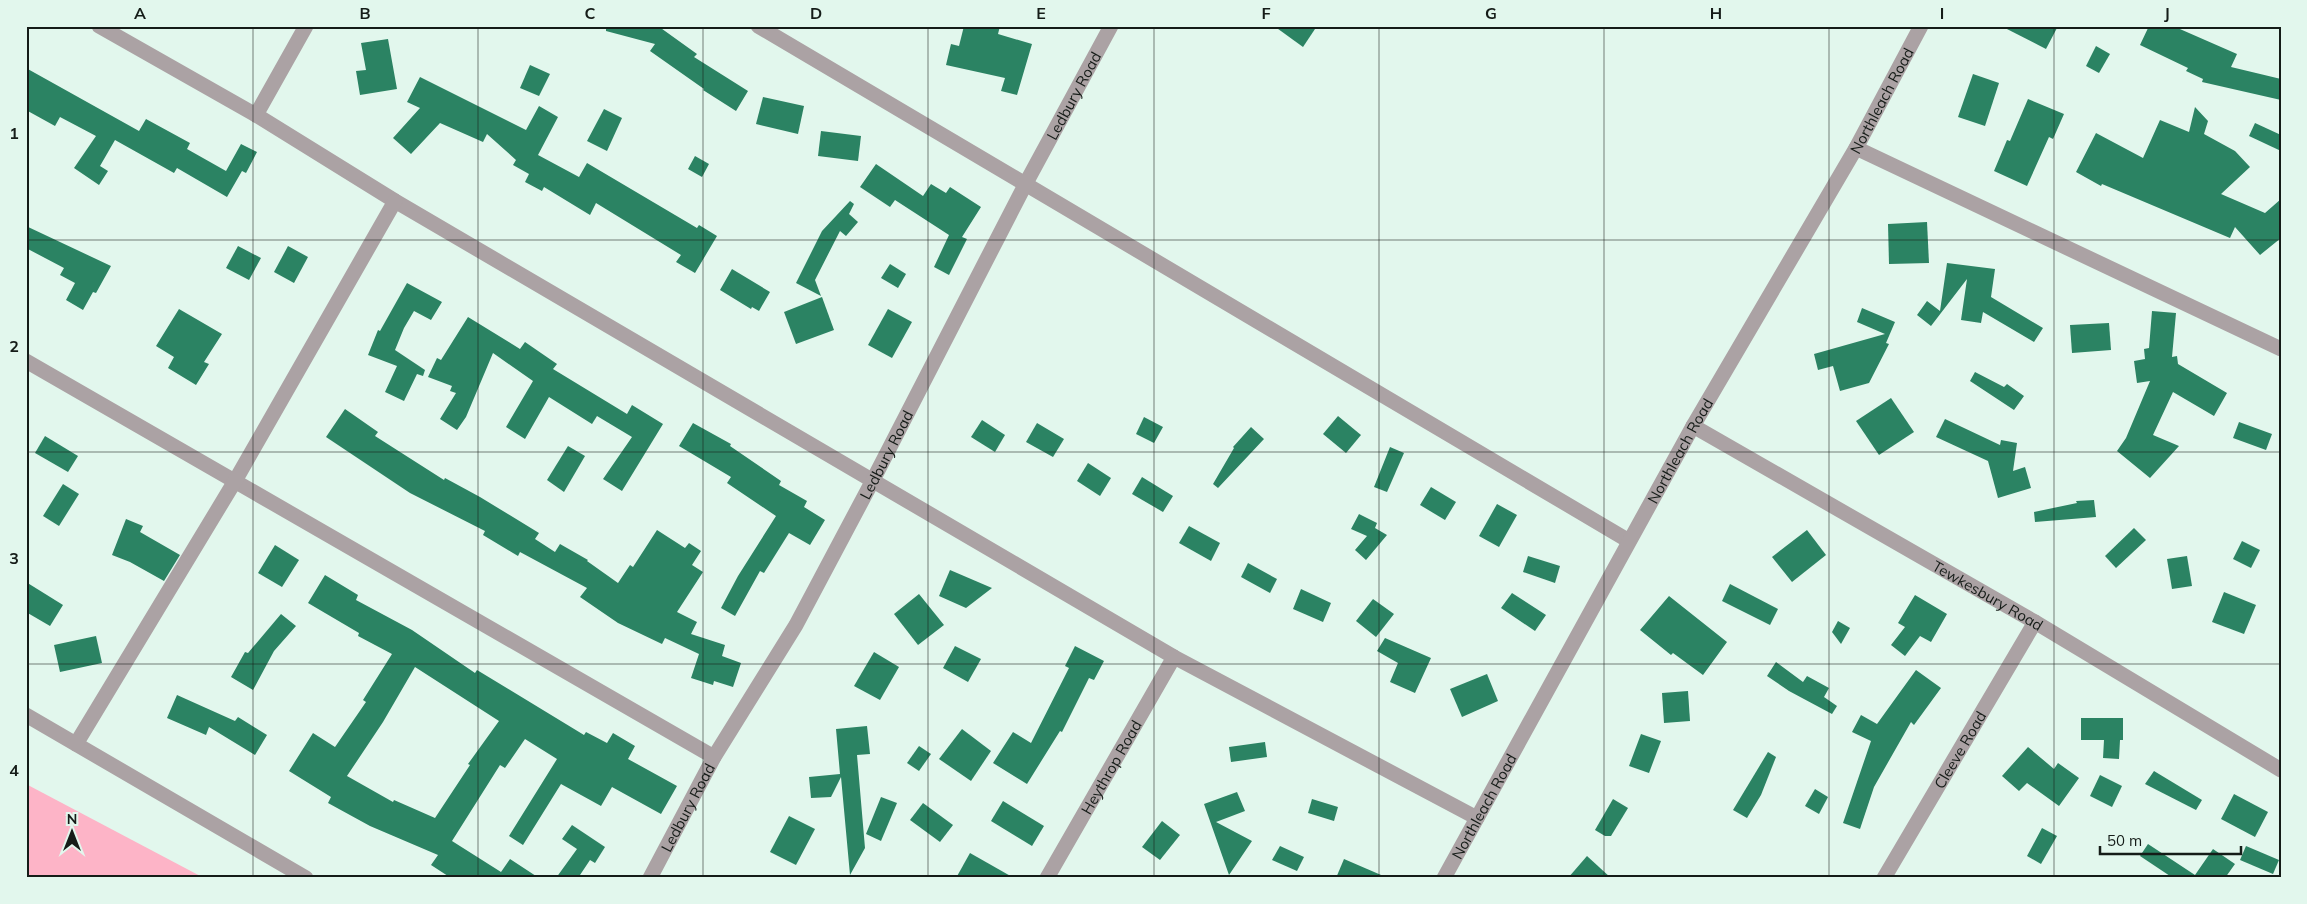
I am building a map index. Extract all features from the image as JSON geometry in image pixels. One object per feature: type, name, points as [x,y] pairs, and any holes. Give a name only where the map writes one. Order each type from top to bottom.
[{"type":"street","points":[[99,26],[256,115],[395,201],[1174,657],[1477,818]]},
{"type":"street","points":[[256,115],[306,26]]},
{"type":"street","points":[[758,26],[1629,541]]},
{"type":"street","name":"Ledbury Road","points":[[650,878],[714,757],[796,625],[1026,184],[1111,26]]},
{"type":"street","name":"Northleach Road","points":[[1444,878],[1693,426],[1856,148],[1920,26]]},
{"type":"street","points":[[1856,148],[2281,349]]},
{"type":"street","points":[[76,744],[235,481],[395,201]]},
{"type":"street","points":[[26,361],[714,757]]},
{"type":"street","name":"Tewkesbury Road","points":[[1693,426],[2035,622],[2281,770]]},
{"type":"street","name":"Cleeve Road","points":[[1884,878],[2035,622]]},
{"type":"street","name":"Heythrop Road","points":[[1048,878],[1174,657]]},
{"type":"street","points":[[26,715],[306,878]]},
{"type":"shaded area","points":[[26,784],[204,878],[26,878]]},
{"type":"building","points":[[606,26],[658,26],[697,54],[694,57],[748,91],[736,111],[703,90],[650,51],[655,44],[606,31]]},
{"type":"building","points":[[964,26],[1000,26],[998,34],[1032,44],[1017,95],[1001,91],[1005,78],[946,65],[951,44],[959,46]]},
{"type":"building","points":[[1274,26],[1317,26],[1303,47]]},
{"type":"building","points":[[2001,26],[2058,26],[2046,49]]},
{"type":"building","points":[[2149,26],[2173,26],[2237,54],[2231,67],[2281,79],[2281,100],[2202,82],[2203,79],[2186,71],[2188,68],[2140,45]]},
{"type":"building","points":[[388,39],[397,89],[360,95],[356,71],[366,70],[361,43]]},
{"type":"building","points":[[2096,46],[2110,54],[2099,73],[2086,66]]},
{"type":"building","points":[[530,65],[550,74],[539,96],[520,88]]},
{"type":"building","points":[[26,68],[139,131],[146,119],[190,143],[187,149],[226,171],[241,144],[257,152],[246,173],[242,171],[227,197],[177,168],[174,173],[115,140],[100,166],[108,171],[99,185],[74,168],[96,136],[60,117],[55,126],[26,110]]},
{"type":"building","points":[[1973,74],[1999,83],[1985,126],[1958,117]]},
{"type":"building","points":[[420,77],[526,130],[539,106],[558,117],[538,155],[579,177],[587,163],[697,228],[699,225],[717,236],[695,273],[676,262],[681,255],[596,203],[590,215],[544,187],[542,191],[525,182],[529,174],[513,165],[516,160],[487,134],[483,142],[440,123],[411,154],[393,138],[420,108],[407,102]]},
{"type":"building","points":[[763,97],[804,106],[798,134],[756,124]]},
{"type":"building","points":[[2028,99],[2064,114],[2053,139],[2049,137],[2027,186],[1994,171],[2007,140],[2010,141]]},
{"type":"building","points":[[2195,107],[2208,121],[2204,134],[2235,151],[2250,167],[2221,194],[2265,213],[2281,199],[2281,238],[2260,255],[2235,227],[2230,238],[2102,184],[2101,186],[2076,172],[2096,133],[2143,158],[2160,120],[2189,132]]},
{"type":"building","points":[[604,109],[622,118],[607,151],[587,141]]},
{"type":"building","points":[[2255,123],[2281,135],[2281,151],[2249,136]]},
{"type":"building","points":[[821,131],[861,136],[858,161],[818,156]]},
{"type":"building","points":[[695,156],[709,164],[702,177],[688,169]]},
{"type":"building","points":[[876,164],[923,196],[931,184],[946,193],[950,187],[981,207],[962,237],[967,239],[949,275],[934,267],[949,235],[895,200],[890,207],[860,187]]},
{"type":"building","points":[[850,201],[854,204],[849,214],[858,222],[846,236],[840,231],[815,280],[821,296],[796,283],[822,231]]},
{"type":"building","points":[[1927,222],[1929,263],[1889,264],[1888,224]]},
{"type":"building","points":[[26,226],[111,266],[96,293],[93,292],[83,310],[66,300],[75,283],[60,275],[64,268],[26,248]]},
{"type":"building","points":[[238,246],[261,258],[249,280],[226,268]]},
{"type":"building","points":[[288,246],[308,257],[294,283],[274,272]]},
{"type":"building","points":[[1947,263],[1995,269],[1991,297],[2043,328],[2034,342],[1983,312],[1981,323],[1961,320],[1967,279],[1931,326],[1917,315],[1927,301],[1940,311]]},
{"type":"building","points":[[890,264],[906,274],[898,288],[881,278]]},
{"type":"building","points":[[732,269],[770,292],[759,311],[752,307],[751,309],[720,290]]},
{"type":"building","points":[[407,283],[442,302],[431,320],[414,311],[404,328],[395,350],[425,370],[423,376],[417,374],[404,401],[385,392],[397,366],[368,355],[378,330],[380,331]]},
{"type":"building","points":[[822,297],[834,330],[796,344],[784,312]]},
{"type":"building","points":[[1862,308],[1895,322],[1886,343],[1889,344],[1869,383],[1840,391],[1833,366],[1818,370],[1814,354],[1885,334],[1857,322]]},
{"type":"building","points":[[179,309],[222,334],[204,362],[209,364],[196,385],[168,368],[174,357],[156,346]]},
{"type":"building","points":[[888,309],[912,322],[892,358],[868,345]]},
{"type":"building","points":[[2152,311],[2176,313],[2172,357],[2177,356],[2178,364],[2227,393],[2214,416],[2173,392],[2153,435],[2179,446],[2150,478],[2117,451],[2126,438],[2150,381],[2137,383],[2134,361],[2145,359],[2144,349],[2149,348]]},
{"type":"building","points":[[468,317],[520,349],[525,342],[557,364],[553,369],[627,414],[632,405],[663,424],[622,491],[603,479],[632,437],[597,416],[592,424],[549,397],[525,439],[506,427],[533,381],[493,353],[466,417],[457,430],[440,419],[456,393],[450,391],[452,386],[428,377],[437,358],[441,360]]},
{"type":"building","points":[[2109,323],[2111,350],[2072,353],[2070,325]]},
{"type":"building","points":[[1975,372],[2004,387],[2007,384],[2024,396],[2014,410],[1970,381]]},
{"type":"building","points":[[1891,398],[1914,432],[1879,455],[1856,421]]},
{"type":"building","points":[[345,409],[378,432],[375,436],[444,480],[445,478],[480,497],[539,533],[535,539],[555,552],[560,544],[588,560],[618,583],[630,565],[633,567],[657,530],[685,548],[689,543],[701,551],[692,565],[703,572],[677,612],[697,622],[691,634],[725,645],[722,656],[741,663],[733,687],[714,681],[713,685],[691,678],[699,654],[665,638],[662,644],[618,623],[580,597],[587,588],[520,552],[518,556],[483,535],[485,531],[410,493],[326,437]]},
{"type":"building","points":[[1338,416],[1361,435],[1346,453],[1323,434]]},
{"type":"building","points":[[1144,417],[1163,427],[1154,443],[1136,434]]},
{"type":"building","points":[[1945,419],[2000,445],[2001,440],[2017,443],[2013,471],[2025,467],[2031,488],[1998,498],[1988,461],[1936,437]]},
{"type":"building","points":[[982,420],[1005,435],[995,452],[971,437]]},
{"type":"building","points":[[2239,422],[2272,434],[2266,450],[2233,438]]},
{"type":"building","points":[[693,423],[731,444],[730,446],[781,481],[779,485],[807,501],[804,507],[825,520],[810,545],[789,533],[764,573],[760,571],[735,616],[721,608],[738,576],[776,516],[727,483],[731,477],[679,446]]},
{"type":"building","points":[[1037,423],[1064,439],[1053,457],[1026,442]]},
{"type":"building","points":[[1251,427],[1264,439],[1218,488],[1213,484],[1233,447]]},
{"type":"building","points":[[45,436],[78,456],[68,472],[35,453]]},
{"type":"building","points":[[568,446],[585,456],[564,492],[547,480]]},
{"type":"building","points":[[1390,447],[1404,453],[1387,492],[1374,487]]},
{"type":"building","points":[[1088,463],[1111,478],[1100,496],[1077,481]]},
{"type":"building","points":[[1142,477],[1173,496],[1163,512],[1132,494]]},
{"type":"building","points":[[63,484],[79,494],[59,526],[43,516]]},
{"type":"building","points":[[1431,487],[1456,502],[1445,520],[1420,505]]},
{"type":"building","points":[[2094,500],[2096,517],[2035,522],[2034,512],[2077,503],[2076,501]]},
{"type":"building","points":[[1497,504],[1517,515],[1499,547],[1479,536]]},
{"type":"building","points":[[1359,514],[1377,523],[1375,528],[1387,535],[1366,560],[1355,550],[1367,536],[1351,529]]},
{"type":"building","points":[[126,519],[143,526],[140,532],[180,555],[164,581],[130,562],[112,555]]},
{"type":"building","points":[[1189,526],[1220,543],[1211,561],[1179,543]]},
{"type":"building","points":[[2134,528],[2146,540],[2116,568],[2105,556]]},
{"type":"building","points":[[1807,530],[1826,555],[1792,582],[1772,557]]},
{"type":"building","points":[[2242,541],[2260,550],[2251,568],[2233,559]]},
{"type":"building","points":[[275,545],[299,560],[282,587],[258,573]]},
{"type":"building","points":[[1528,556],[1560,566],[1555,583],[1523,572]]},
{"type":"building","points":[[2187,556],[2192,586],[2172,589],[2167,559]]},
{"type":"building","points":[[1248,563],[1277,579],[1270,593],[1241,577]]},
{"type":"building","points":[[950,570],[992,588],[966,608],[939,596]]},
{"type":"building","points":[[325,575],[358,595],[356,600],[412,630],[475,673],[477,670],[584,735],[586,732],[607,743],[613,733],[635,746],[628,759],[677,786],[661,814],[612,787],[601,806],[561,784],[523,845],[509,836],[557,759],[525,739],[505,768],[500,765],[452,841],[501,872],[510,859],[539,878],[451,878],[431,865],[438,855],[370,826],[328,803],[331,797],[289,771],[313,733],[335,747],[366,702],[363,700],[392,654],[358,636],[359,633],[308,603]],"holes":[[[415,667],[499,721],[468,764],[470,765],[435,818],[394,800],[393,802],[347,776],[383,722]]]},
{"type":"building","points":[[26,582],[63,605],[50,626],[26,612]]},
{"type":"building","points":[[1730,584],[1778,609],[1770,625],[1722,601]]},
{"type":"building","points":[[1301,589],[1331,603],[1323,622],[1293,609]]},
{"type":"building","points":[[2224,592],[2256,605],[2244,634],[2212,622]]},
{"type":"building","points":[[1512,593],[1546,615],[1535,631],[1501,608]]},
{"type":"building","points":[[919,594],[944,625],[918,645],[894,614]]},
{"type":"building","points":[[1915,595],[1947,614],[1931,642],[1920,636],[1905,656],[1891,645],[1905,627],[1898,623]]},
{"type":"building","points":[[1669,596],[1727,642],[1703,675],[1673,653],[1671,655],[1640,630]]},
{"type":"building","points":[[1373,599],[1394,614],[1376,637],[1356,621]]},
{"type":"building","points":[[281,614],[296,626],[274,651],[253,690],[231,677],[245,652],[248,653]]},
{"type":"building","points":[[1838,621],[1850,628],[1841,644],[1832,632]]},
{"type":"building","points":[[96,636],[102,663],[60,672],[54,645]]},
{"type":"building","points":[[1385,638],[1431,658],[1415,693],[1390,682],[1398,663],[1377,651]]},
{"type":"building","points":[[955,646],[981,659],[968,682],[943,668]]},
{"type":"building","points":[[1075,646],[1104,661],[1094,680],[1089,678],[1062,732],[1060,731],[1027,784],[993,763],[1013,732],[1031,743],[1069,668],[1065,666]]},
{"type":"building","points":[[874,652],[899,667],[880,700],[854,686]]},
{"type":"building","points":[[1776,662],[1803,682],[1807,676],[1829,688],[1824,697],[1837,706],[1832,714],[1789,691],[1767,676]]},
{"type":"building","points":[[1916,670],[1941,688],[1914,725],[1911,722],[1874,787],[1860,829],[1843,823],[1871,741],[1852,732],[1861,715],[1877,724]]},
{"type":"building","points":[[1487,674],[1498,701],[1462,717],[1450,689]]},
{"type":"building","points":[[1688,691],[1690,721],[1664,723],[1662,693]]},
{"type":"building","points":[[177,695],[235,721],[238,717],[267,735],[255,755],[209,727],[206,735],[167,718]]},
{"type":"building","points":[[2081,718],[2123,718],[2123,740],[2120,740],[2119,759],[2103,758],[2104,740],[2081,740]]},
{"type":"building","points":[[867,726],[870,754],[857,755],[865,848],[850,875],[841,777],[831,797],[811,798],[809,777],[840,774],[836,729]]},
{"type":"building","points":[[962,729],[991,751],[971,781],[939,759]]},
{"type":"building","points":[[1641,734],[1661,741],[1649,773],[1629,766]]},
{"type":"building","points":[[1265,742],[1267,757],[1231,762],[1229,747]]},
{"type":"building","points":[[919,746],[931,754],[919,771],[907,763]]},
{"type":"building","points":[[2028,747],[2054,769],[2058,763],[2079,778],[2059,806],[2027,783],[2019,791],[2002,776]]},
{"type":"building","points":[[1768,752],[1776,757],[1761,795],[1747,818],[1733,810]]},
{"type":"building","points":[[2154,771],[2202,800],[2196,810],[2145,784]]},
{"type":"building","points":[[2100,775],[2122,786],[2112,807],[2090,796]]},
{"type":"building","points":[[1815,789],[1828,797],[1819,814],[1805,806]]},
{"type":"building","points":[[1237,792],[1245,811],[1216,822],[1252,841],[1229,875],[1204,804]]},
{"type":"building","points":[[2234,794],[2268,812],[2255,837],[2221,819]]},
{"type":"building","points":[[881,797],[897,803],[881,841],[866,834]]},
{"type":"building","points":[[1312,799],[1338,807],[1334,821],[1308,813]]},
{"type":"building","points":[[1613,799],[1628,808],[1611,836],[1605,836],[1595,830]]},
{"type":"building","points":[[1003,801],[1044,826],[1032,846],[991,821]]},
{"type":"building","points":[[923,803],[953,825],[940,842],[910,820]]},
{"type":"building","points":[[789,816],[815,829],[796,865],[770,852]]},
{"type":"building","points":[[1162,821],[1180,835],[1160,860],[1142,847]]},
{"type":"building","points":[[572,825],[605,847],[595,863],[590,860],[578,878],[556,878],[577,849],[562,839]]},
{"type":"building","points":[[2042,828],[2057,836],[2041,864],[2027,856]]},
{"type":"building","points":[[2148,844],[2195,875],[2213,849],[2235,864],[2225,878],[2173,878],[2140,856]]},
{"type":"building","points":[[1280,846],[1304,857],[1297,871],[1272,860]]},
{"type":"building","points":[[2246,846],[2279,860],[2273,874],[2240,860]]},
{"type":"building","points":[[970,853],[1014,878],[956,878]]},
{"type":"building","points":[[1587,856],[1611,878],[1568,878]]},
{"type":"building","points":[[1344,859],[1388,878],[1336,878]]}]
